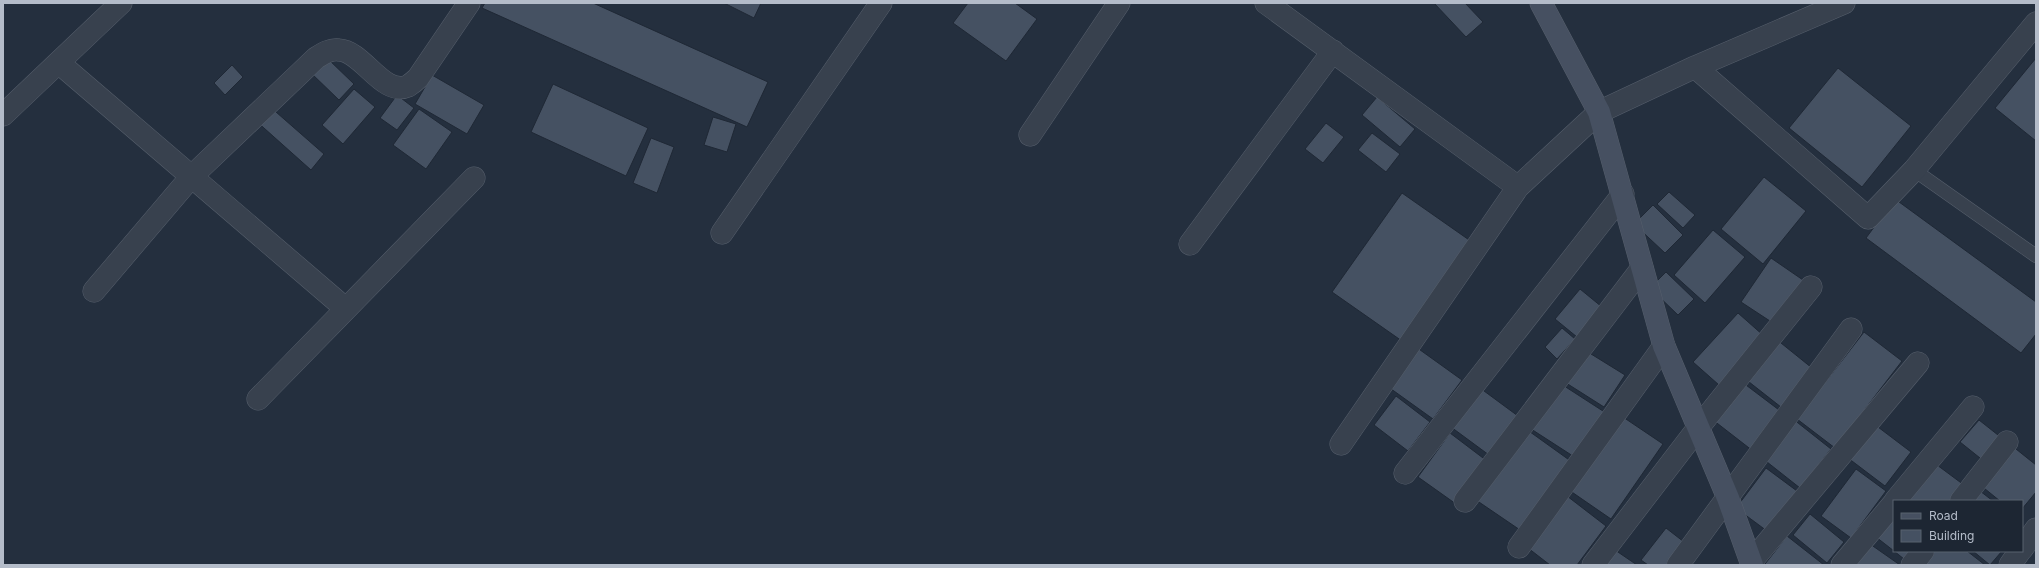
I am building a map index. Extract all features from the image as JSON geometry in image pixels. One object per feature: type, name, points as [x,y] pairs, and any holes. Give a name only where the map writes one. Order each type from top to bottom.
[{"type":"street","points":[[3,115],[121,3]]},
{"type":"street","points":[[94,291],[191,177],[316,58],[327,51],[340,50],[353,55],[393,87],[407,86],[418,78],[469,3]]},
{"type":"street","points":[[722,233],[881,3]]},
{"type":"street","points":[[1030,135],[1119,3]]},
{"type":"street","points":[[1266,3],[1518,187]]},
{"type":"street","points":[[1541,3],[1600,112],[1664,346],[1728,498],[1752,564]]},
{"type":"street","points":[[1340,444],[1518,187],[1600,112],[1695,67],[1844,3]]},
{"type":"street","points":[[1695,67],[1868,218],[1914,170],[2036,23]]},
{"type":"street","points":[[1190,244],[1333,51]]},
{"type":"street","points":[[59,63],[346,309]]},
{"type":"street","points":[[258,399],[474,178]]},
{"type":"street","points":[[1405,473],[1623,194]]},
{"type":"street","points":[[1465,501],[1642,268]]},
{"type":"street","points":[[1593,565],[1698,428],[1811,287]]},
{"type":"street","points":[[1678,565],[1851,329]]},
{"type":"street","points":[[1519,547],[1664,346]]},
{"type":"street","points":[[1752,564],[1918,363]]},
{"type":"street","points":[[1897,500],[1973,407]]},
{"type":"street","points":[[1963,500],[2007,442]]},
{"type":"street","points":[[1842,565],[1893,504]]},
{"type":"street","points":[[2023,547],[2036,529]]},
{"type":"street","points":[[1912,565],[1922,552]]},
{"type":"street","points":[[2010,565],[2019,552]]},
{"type":"lane","points":[[1914,170],[2036,256]]},
{"type":"building","points":[[485,3],[593,3],[768,82],[747,127],[482,8]]},
{"type":"building","points":[[724,3],[761,3],[754,18]]},
{"type":"building","points":[[968,3],[1015,3],[1037,19],[1006,61],[953,23]]},
{"type":"building","points":[[1434,3],[1465,3],[1483,22],[1466,37]]},
{"type":"building","points":[[327,58],[354,84],[339,100],[311,73]]},
{"type":"building","points":[[2036,58],[2036,141],[1995,108]]},
{"type":"building","points":[[232,65],[243,77],[225,95],[214,83]]},
{"type":"building","points":[[1838,68],[1911,126],[1862,187],[1789,128]]},
{"type":"building","points":[[432,75],[484,105],[467,134],[415,104]]},
{"type":"building","points":[[553,84],[648,128],[626,176],[531,132]]},
{"type":"building","points":[[354,89],[375,107],[343,144],[322,125]]},
{"type":"building","points":[[397,95],[414,108],[397,130],[380,118]]},
{"type":"building","points":[[1377,97],[1415,129],[1400,147],[1362,115]]},
{"type":"building","points":[[268,105],[324,154],[311,170],[255,120]]},
{"type":"building","points":[[419,109],[452,132],[426,169],[393,145]]},
{"type":"building","points":[[713,117],[736,124],[727,152],[704,145]]},
{"type":"building","points":[[1326,123],[1344,137],[1323,163],[1305,149]]},
{"type":"building","points":[[1372,133],[1400,154],[1386,172],[1358,150]]},
{"type":"building","points":[[651,138],[674,147],[657,193],[633,183]]},
{"type":"building","points":[[1764,177],[1806,211],[1763,264],[1721,229]]},
{"type":"building","points":[[1669,192],[1695,215],[1683,228],[1657,204]]},
{"type":"building","points":[[1402,193],[1472,242],[1402,341],[1332,292]]},
{"type":"building","points":[[1895,199],[2036,302],[2036,334],[2021,353],[1866,238]]},
{"type":"building","points":[[1653,205],[1683,235],[1665,253],[1634,224]]},
{"type":"building","points":[[1713,230],[1745,257],[1705,303],[1674,275]]},
{"type":"building","points":[[1771,258],[1803,280],[1773,323],[1741,302]]},
{"type":"building","points":[[1666,272],[1694,299],[1678,315],[1650,288]]},
{"type":"building","points":[[1580,289],[1602,307],[1577,337],[1555,319]]},
{"type":"building","points":[[1738,313],[1764,336],[1719,385],[1693,362]]},
{"type":"building","points":[[1562,328],[1575,339],[1557,359],[1545,347]]},
{"type":"building","points":[[1864,332],[1902,361],[1835,448],[1797,419]]},
{"type":"building","points":[[1776,339],[1817,372],[1786,411],[1744,378]]},
{"type":"building","points":[[1416,347],[1462,380],[1433,419],[1387,386]]},
{"type":"building","points":[[1583,349],[1625,375],[1604,407],[1563,381]]},
{"type":"building","points":[[1558,382],[1606,413],[1576,458],[1528,427]]},
{"type":"building","points":[[1742,382],[1783,413],[1753,451],[1713,420]]},
{"type":"building","points":[[1480,388],[1518,416],[1489,455],[1451,427]]},
{"type":"building","points":[[1396,396],[1430,422],[1408,451],[1374,425]]},
{"type":"building","points":[[1617,413],[1663,444],[1611,519],[1566,488]]},
{"type":"building","points":[[1793,419],[1831,449],[1800,488],[1762,458]]},
{"type":"building","points":[[1979,420],[2003,439],[1985,462],[1960,442]]},
{"type":"building","points":[[1874,424],[1911,452],[1885,486],[1848,458]]},
{"type":"building","points":[[1526,429],[1572,462],[1523,532],[1476,500]]},
{"type":"building","points":[[1450,433],[1487,461],[1456,504],[1418,477]]},
{"type":"building","points":[[2011,445],[2036,465],[2036,492],[2023,508],[2023,500],[1999,500],[1979,484]]},
{"type":"building","points":[[1933,462],[1968,488],[1959,500],[1907,500]]},
{"type":"building","points":[[1766,468],[1797,491],[1767,531],[1736,508]]},
{"type":"building","points":[[1856,469],[1886,491],[1851,538],[1821,516]]},
{"type":"building","points":[[1980,491],[1992,500],[1974,500]]},
{"type":"building","points":[[1567,496],[1606,526],[1577,565],[1550,565],[1528,548]]},
{"type":"building","points":[[1810,514],[1844,542],[1827,563],[1793,535]]},
{"type":"building","points":[[1893,515],[1893,550],[1876,537]]},
{"type":"building","points":[[1666,528],[1684,542],[1667,565],[1648,565],[1641,560]]},
{"type":"building","points":[[1787,536],[1824,565],[1765,564]]},
{"type":"building","points":[[1870,544],[1900,565],[1855,565]]},
{"type":"building","points":[[1615,550],[1637,565],[1605,565]]},
{"type":"building","points":[[1895,552],[1917,552],[1909,563]]},
{"type":"building","points":[[1930,552],[1968,552],[1985,565],[1920,565]]},
{"type":"building","points":[[1974,552],[2001,552],[1990,565]]}]
